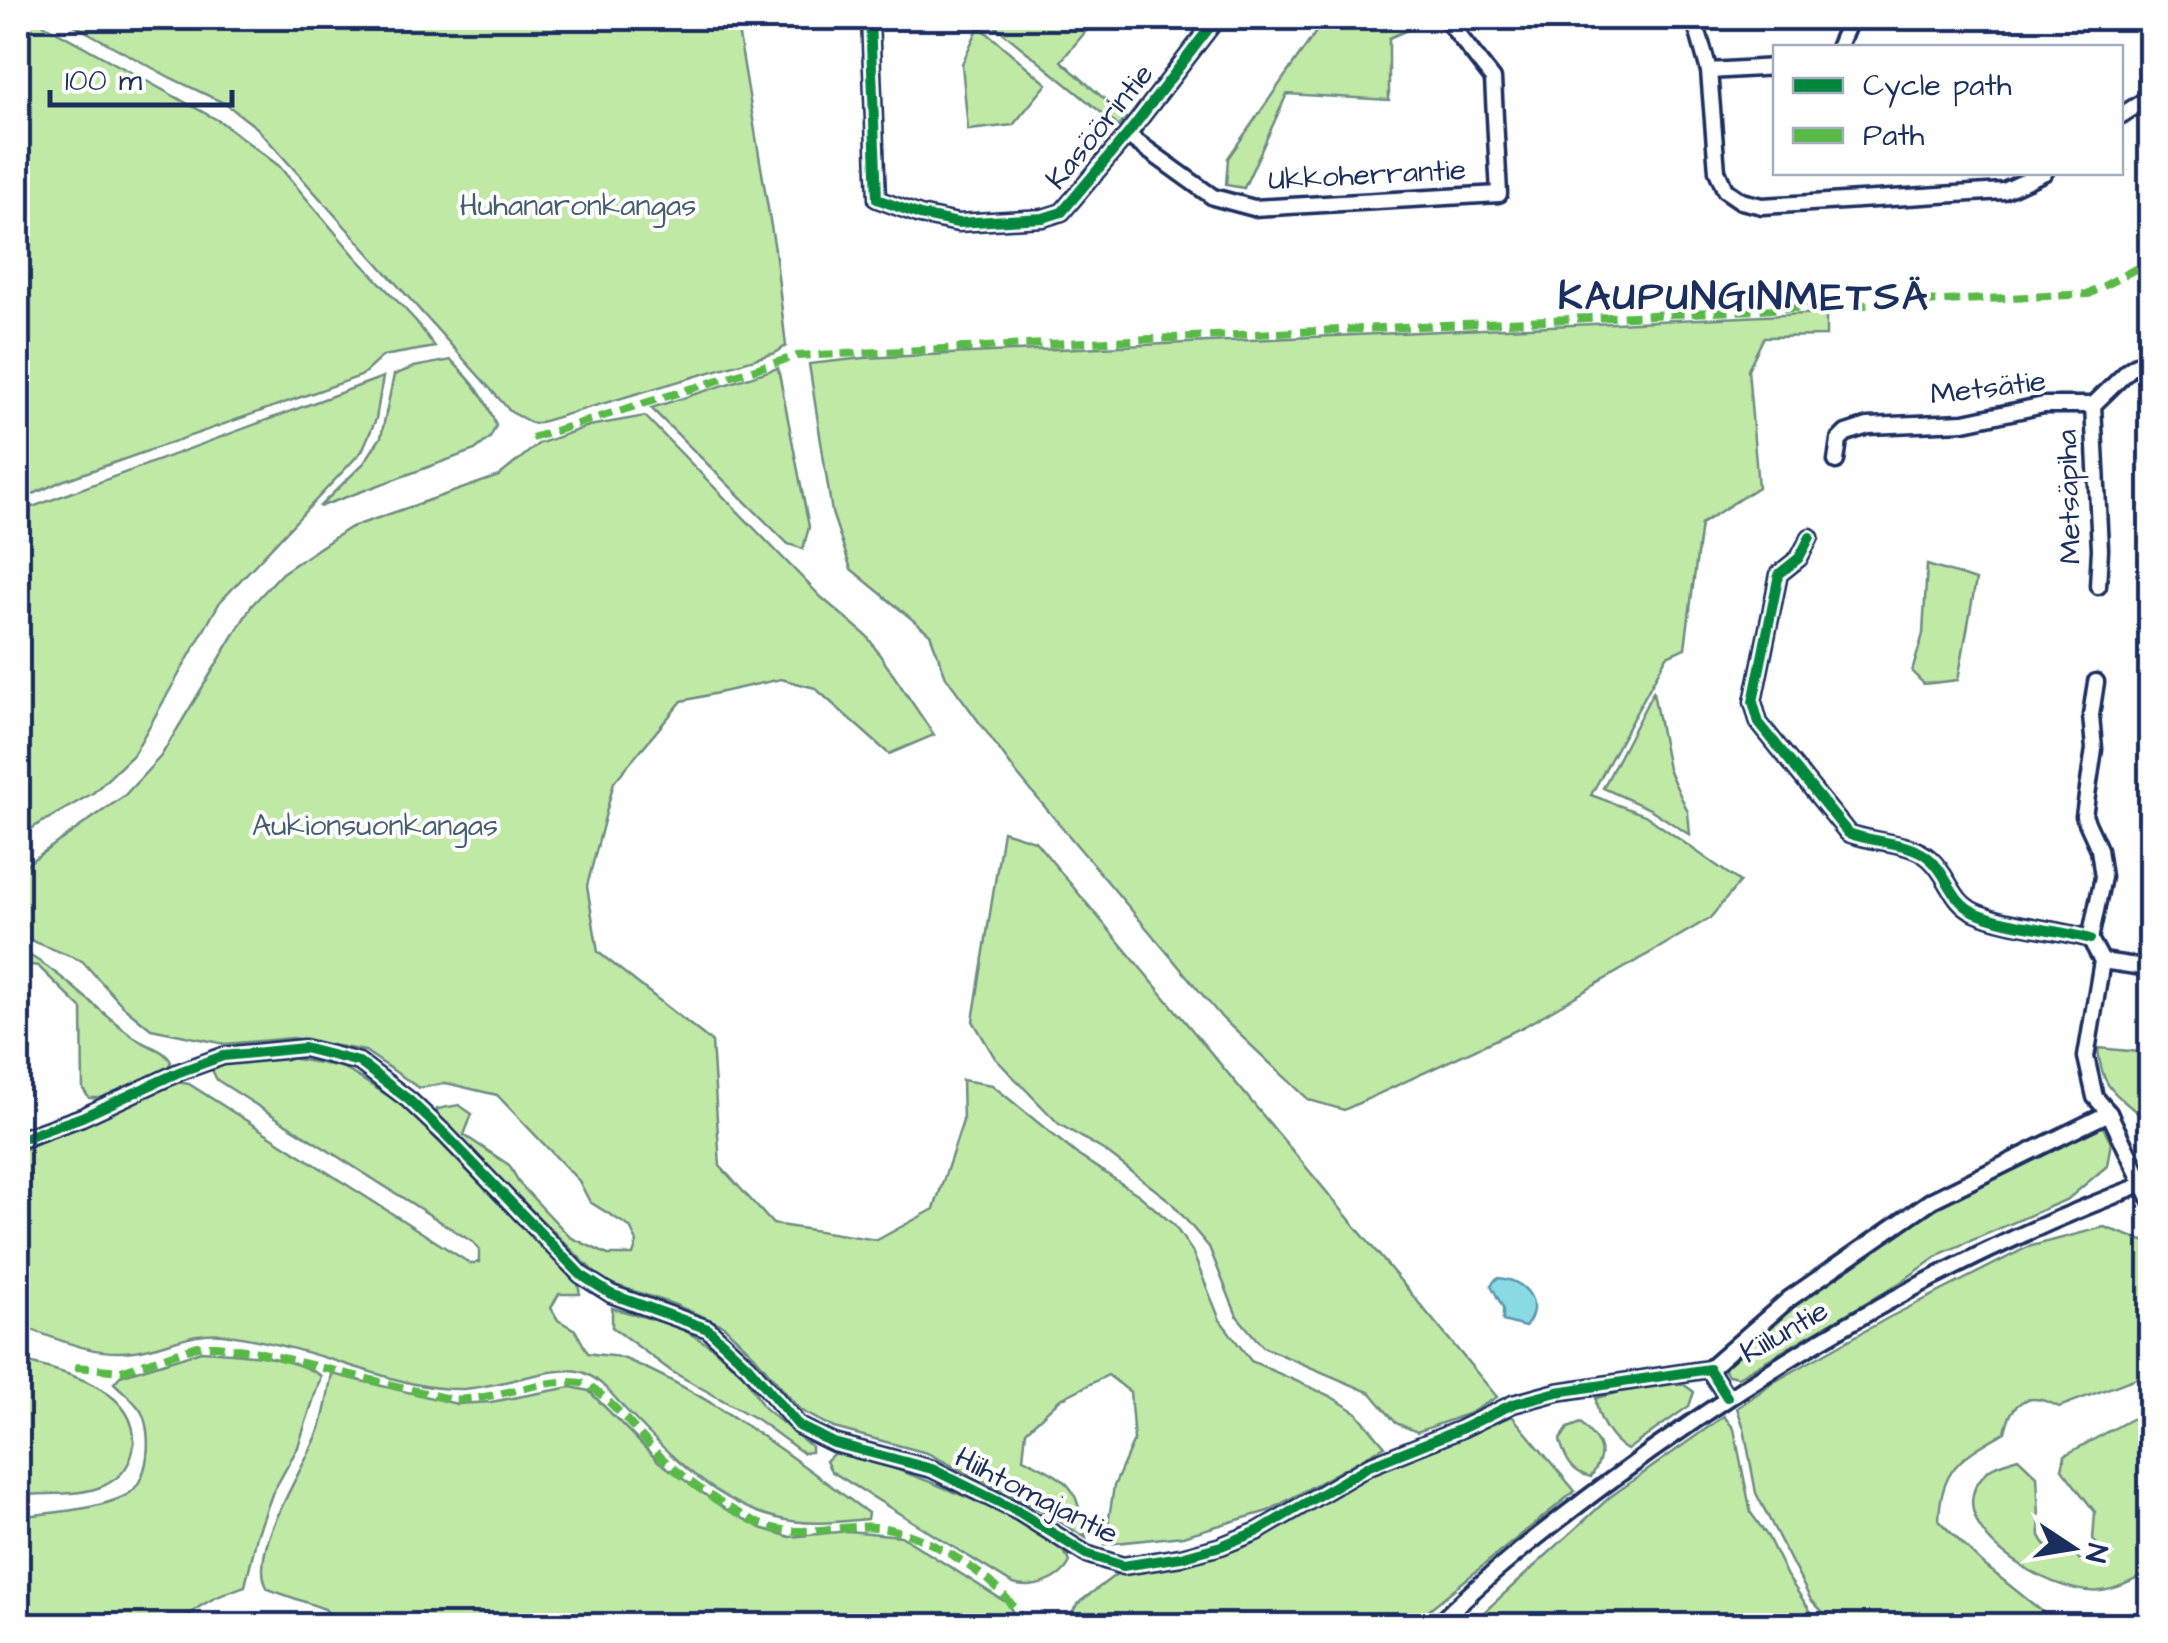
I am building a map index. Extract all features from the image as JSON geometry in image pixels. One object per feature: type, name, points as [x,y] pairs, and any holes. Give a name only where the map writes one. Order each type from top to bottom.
[{"type":"street","name":"Kasöörintie","points":[[870,18],[877,199],[958,222],[1042,218],[1062,212],[1217,18]]},
{"type":"street","name":"Ukkoherrantie","points":[[1127,135],[1213,197],[1254,208],[1499,194],[1493,79],[1445,18]]},
{"type":"street","points":[[1694,18],[1709,71],[1717,171],[1725,190],[1742,201],[1762,206],[2004,191],[2038,175]]},
{"type":"street","points":[[1839,45],[1851,18]]},
{"type":"street","points":[[1709,71],[1773,67]]},
{"type":"street","points":[[2123,114],[2150,96]]},
{"type":"street","points":[[2092,406],[2150,356]]},
{"type":"street","name":"Metsätie","points":[[1836,461],[1838,440],[1856,428],[1964,422],[2044,406],[2092,406]]},
{"type":"street","name":"Metsäpiha","points":[[2092,406],[2100,549],[2098,586]]},
{"type":"street","points":[[1810,537],[1800,558],[1779,574],[1753,702],[1759,722],[1848,833],[1868,841],[1906,847],[1930,858],[1955,898],[1974,912],[2090,939]]},
{"type":"street","points":[[2096,682],[2091,715],[2094,749],[2084,816],[2099,850],[2102,876],[2090,939],[2102,960],[2086,1057],[2095,1097],[2109,1113],[2148,1188]]},
{"type":"street","points":[[2102,960],[2150,968]]},
{"type":"street","name":"Hiihtomajantie","points":[[18,1140],[223,1056],[304,1048],[359,1062],[410,1100],[581,1275],[611,1294],[708,1329],[738,1354],[799,1426],[834,1443],[932,1469],[1018,1512],[1086,1554],[1122,1566],[1221,1546],[1270,1524],[1369,1466],[1513,1404],[1557,1392],[1709,1369]]},
{"type":"street","points":[[1727,1397],[1709,1369],[1788,1299],[1932,1200],[2109,1113]]},
{"type":"street","name":"Kiiluntie","points":[[1436,1626],[1570,1512],[1727,1397],[1800,1352],[1997,1247],[2148,1188]]},
{"type":"green space","points":[[18,18],[32,18],[221,122],[279,166],[435,347],[383,356],[361,376],[62,481],[18,501]]},
{"type":"green space","name":"Huhanaronkangas","points":[[61,18],[736,18],[775,250],[786,346],[775,353],[534,424],[511,412],[257,128],[226,104]]},
{"type":"green space","points":[[992,18],[1097,18],[1061,61],[1126,118],[1119,127],[990,22]]},
{"type":"green space","points":[[1402,18],[1430,20],[1389,38],[1389,100],[1287,94],[1244,188],[1226,185],[1228,158],[1320,26],[1329,22],[1344,30],[1347,24]]},
{"type":"green space","points":[[979,26],[1047,84],[1013,125],[968,130],[962,64]]},
{"type":"green space","points":[[1826,313],[1826,336],[1764,337],[1748,369],[1758,487],[1701,524],[1685,648],[1667,656],[1591,795],[1645,815],[1740,882],[1710,918],[1523,1027],[1344,1110],[1309,1100],[1222,1018],[1018,775],[946,677],[930,634],[851,569],[832,513],[809,364],[864,358]]},
{"type":"green space","points":[[451,360],[488,407],[496,426],[490,438],[475,450],[319,507],[364,463],[381,437],[394,375]]},
{"type":"green space","points":[[778,368],[809,527],[803,549],[788,544],[651,408]]},
{"type":"green space","points":[[383,377],[376,419],[362,451],[220,602],[133,755],[93,793],[18,836],[18,515]]},
{"type":"green space","name":"Aukionsuonkangas","points":[[645,416],[821,597],[867,636],[934,735],[889,754],[815,688],[781,679],[682,701],[614,782],[587,886],[598,952],[712,1042],[720,1166],[773,1224],[877,1240],[934,1209],[963,1121],[962,1080],[992,1085],[1079,1156],[1139,1195],[1174,1225],[1192,1251],[1220,1320],[1251,1361],[1330,1396],[1356,1412],[1385,1446],[1268,1511],[1183,1536],[1105,1544],[1114,1486],[1134,1440],[1130,1392],[1108,1375],[1059,1400],[1026,1431],[1023,1458],[1069,1487],[1079,1506],[1086,1538],[1046,1513],[927,1453],[834,1428],[800,1410],[723,1325],[603,1281],[437,1116],[437,1109],[459,1105],[472,1114],[464,1135],[509,1165],[520,1184],[570,1237],[608,1255],[633,1255],[637,1242],[630,1227],[590,1202],[579,1181],[497,1095],[446,1083],[419,1088],[365,1051],[293,1038],[225,1044],[151,1029],[123,1006],[82,961],[18,935],[18,870],[124,796],[161,756],[252,605],[282,573],[349,528],[499,476],[538,444],[589,426]]},
{"type":"green space","points":[[1927,565],[1976,580],[1958,680],[1924,684],[1912,672],[1923,634]]},
{"type":"green space","points":[[1653,692],[1668,769],[1688,812],[1690,835],[1650,809],[1603,788]]},
{"type":"green space","points":[[1003,831],[1035,841],[1497,1397],[1470,1413],[1417,1432],[1396,1423],[1371,1393],[1263,1347],[1237,1316],[1209,1247],[1170,1201],[1105,1151],[1059,1124],[995,1058],[973,1021]]},
{"type":"green space","points":[[29,955],[126,1031],[165,1055],[171,1062],[168,1067],[105,1098],[89,1098],[83,1089],[82,1009],[38,966],[30,965]]},
{"type":"green space","points":[[2098,1048],[2150,1053],[2150,1125],[2109,1085]]},
{"type":"green space","points":[[290,1058],[342,1067],[403,1105],[578,1284],[580,1294],[559,1294],[551,1308],[558,1320],[575,1330],[588,1353],[625,1359],[689,1390],[780,1449],[868,1513],[867,1519],[799,1522],[735,1502],[679,1462],[600,1383],[578,1371],[553,1372],[473,1388],[430,1387],[286,1347],[223,1334],[211,1333],[119,1352],[75,1345],[18,1325],[18,1152],[176,1082],[189,1084],[471,1264],[479,1262],[479,1250],[474,1243],[217,1080],[212,1070],[237,1060]]},
{"type":"green space","points":[[2092,1126],[2103,1127],[2111,1142],[2107,1166],[2068,1199],[1942,1253],[1901,1282],[1738,1377],[1728,1375],[1723,1368],[1727,1359],[1791,1304],[1882,1238],[1998,1172]]},
{"type":"green space","points":[[2104,1227],[2143,1241],[2150,1239],[2150,1373],[2059,1407],[2039,1400],[2023,1401],[2012,1412],[2005,1432],[1957,1465],[1949,1475],[1940,1503],[1939,1521],[1982,1563],[2049,1617],[2051,1625],[1470,1625],[1610,1497],[1724,1416],[1734,1429],[1751,1513],[1813,1615],[1823,1612],[1811,1600],[1756,1493],[1737,1408],[1774,1382],[1888,1318],[2028,1247]]},
{"type":"green space","points":[[612,1308],[677,1326],[712,1347],[744,1375],[764,1408],[811,1446],[811,1452],[803,1453],[758,1420],[671,1371],[612,1327]]},
{"type":"green space","points":[[201,1351],[279,1359],[321,1376],[298,1447],[272,1494],[245,1586],[201,1606],[180,1625],[18,1625],[18,1517],[100,1505],[133,1490],[147,1457],[145,1420],[114,1383],[120,1376]]},
{"type":"green space","points":[[18,1360],[93,1385],[123,1408],[132,1424],[134,1444],[128,1464],[115,1479],[83,1492],[18,1496]]},
{"type":"green space","points":[[332,1374],[457,1404],[491,1402],[571,1387],[589,1391],[658,1461],[725,1509],[761,1528],[790,1537],[848,1531],[901,1536],[1007,1603],[1021,1625],[338,1625],[325,1609],[268,1589],[263,1573],[280,1509],[320,1428]]},
{"type":"green space","points":[[1656,1383],[1683,1384],[1694,1392],[1689,1406],[1627,1450],[1605,1427],[1596,1398]]},
{"type":"green space","points":[[2150,1409],[2150,1571],[2107,1590],[2079,1590],[2027,1569],[1984,1533],[1973,1512],[1974,1490],[1990,1469],[2018,1458],[2037,1476],[2040,1536],[2046,1546],[2064,1546],[2081,1561],[2101,1561],[2102,1550],[2093,1540],[2095,1512],[2062,1469],[2065,1455]]},
{"type":"green space","points":[[1512,1416],[1575,1491],[1410,1625],[1060,1626],[1081,1601],[1118,1573],[1184,1565],[1261,1539],[1380,1469]]},
{"type":"green space","points":[[1581,1423],[1600,1448],[1591,1477],[1570,1464],[1560,1440],[1568,1428]]},
{"type":"green space","points":[[840,1452],[891,1467],[1003,1514],[1059,1548],[1070,1562],[1046,1582],[1013,1584],[831,1471],[826,1461]]},
{"type":"water","points":[[1497,1278],[1516,1283],[1529,1294],[1533,1309],[1525,1327],[1503,1321],[1503,1308],[1491,1285]]},
{"type":"marked path","points":[[532,438],[797,356],[2089,294],[2150,261]]},
{"type":"marked path","points":[[75,1367],[121,1371],[197,1346],[217,1346],[258,1352],[449,1399],[484,1397],[554,1383],[587,1384],[669,1464],[731,1509],[772,1528],[802,1531],[878,1527],[918,1538],[983,1576],[1015,1609],[1025,1626]]},
{"type":"cycle path","points":[[870,18],[877,199],[920,215],[958,223],[1043,218],[1062,212],[1217,18]]},
{"type":"cycle path","points":[[1810,537],[1799,558],[1779,574],[1753,702],[1759,723],[1848,833],[1922,853],[1961,901],[1975,912],[2090,939]]},
{"type":"cycle path","points":[[18,1140],[223,1056],[304,1048],[359,1062],[445,1134],[581,1275],[611,1294],[708,1329],[748,1366],[799,1426],[834,1443],[932,1469],[1019,1512],[1086,1554],[1123,1566],[1181,1557],[1258,1531],[1369,1466],[1513,1404],[1557,1392],[1709,1369],[1727,1397]]},
{"type":"district","name":"KAUPUNGINMETSÄ","points":[[1744,295]]}]
